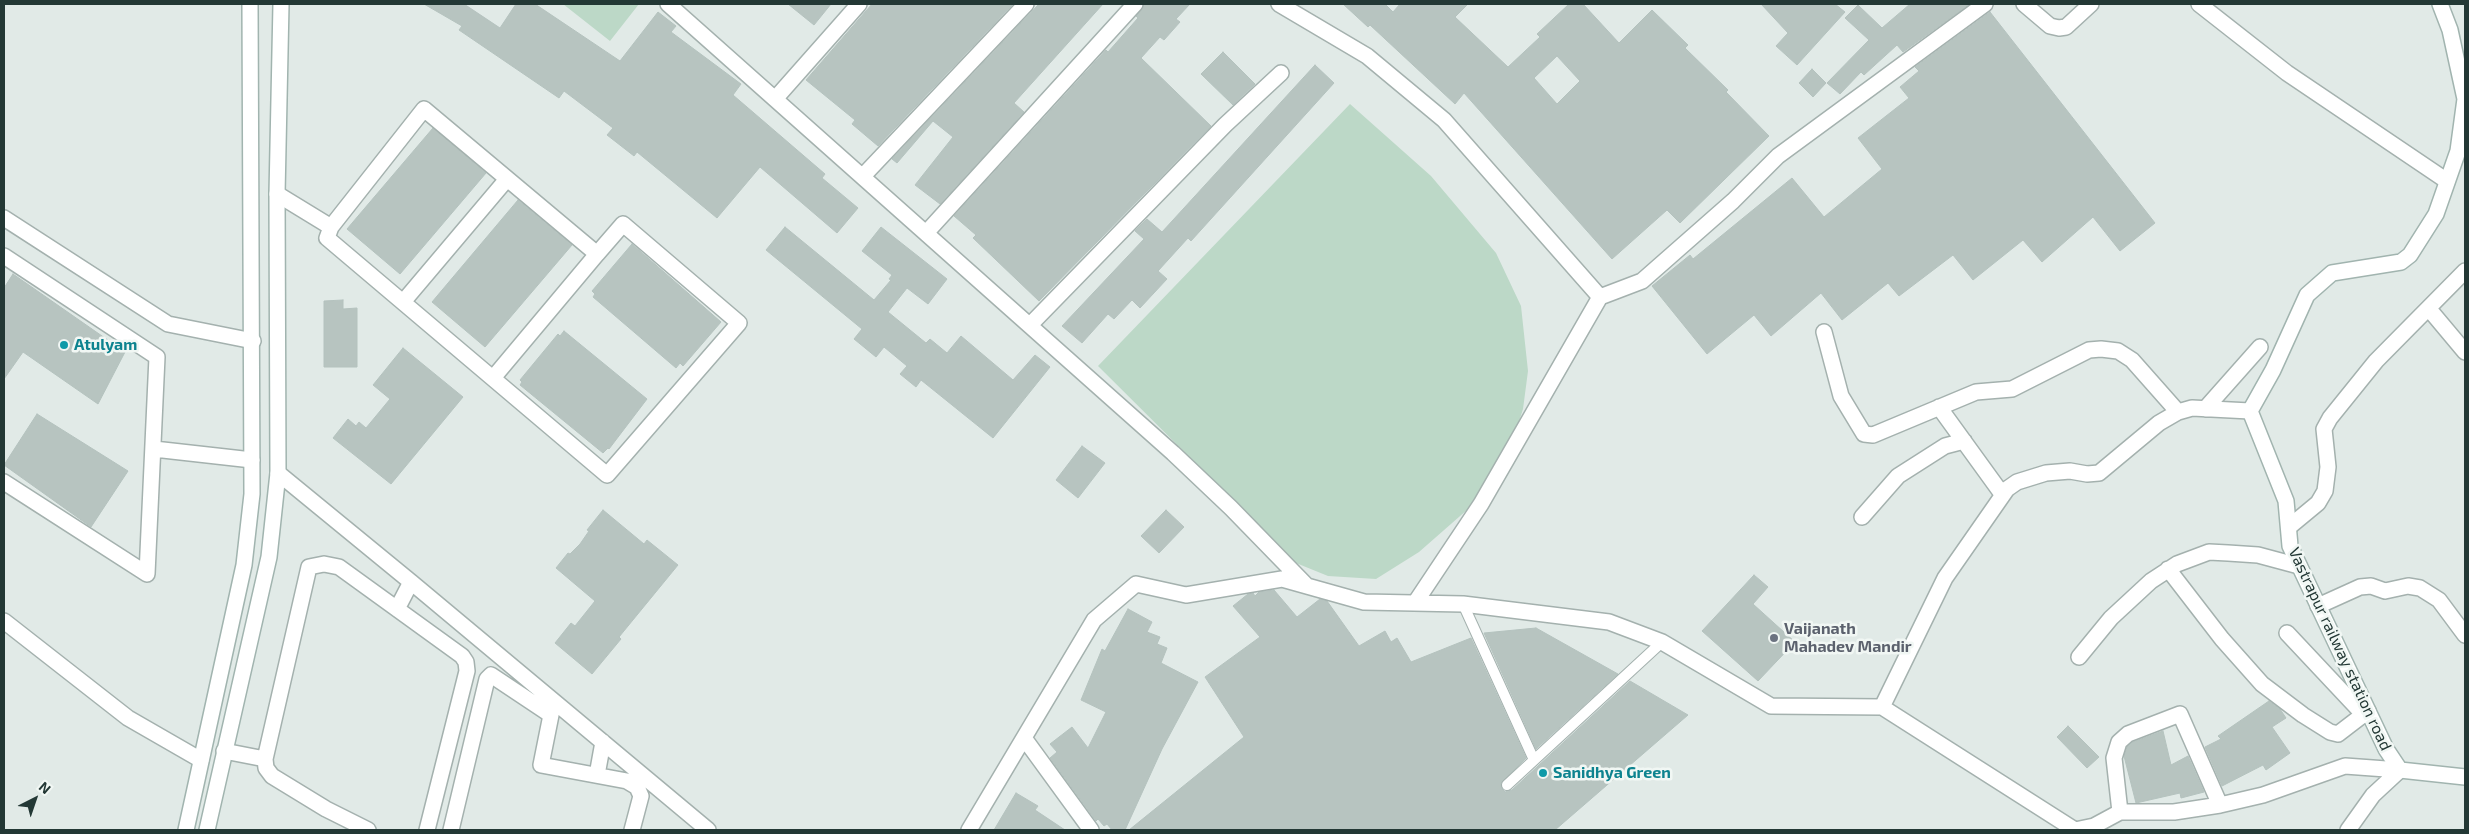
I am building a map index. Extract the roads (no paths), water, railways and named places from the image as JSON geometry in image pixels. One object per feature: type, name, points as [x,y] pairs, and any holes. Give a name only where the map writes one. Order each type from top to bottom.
[{"type":"street","points":[[186,830],[244,565],[252,494],[253,341],[250,4]]},
{"type":"street","points":[[207,830],[268,557],[278,473],[277,194],[281,4]]},
{"type":"street","points":[[668,4],[863,176],[1225,502],[1307,586]]},
{"type":"street","points":[[775,99],[858,4]]},
{"type":"street","points":[[863,176],[1026,4]]},
{"type":"street","points":[[926,233],[1135,4]]},
{"type":"street","points":[[1279,4],[1367,56],[1444,120],[1600,297]]},
{"type":"street","points":[[1415,603],[1481,504],[1600,297],[1642,281],[1733,200],[1778,156],[1985,4]]},
{"type":"street","points":[[2024,4],[2050,26],[2059,28],[2066,27],[2091,4]]},
{"type":"street","points":[[2199,4],[2288,73],[2447,181]]},
{"type":"street","points":[[1882,707],[1945,578],[2002,494],[2017,482],[2046,473],[2070,471],[2087,474],[2099,473],[2159,423],[2178,412],[2192,408],[2250,411],[2273,370],[2308,295],[2332,273],[2401,262],[2410,255],[2436,214],[2458,152],[2465,99],[2450,30],[2440,4]]},
{"type":"street","points":[[1030,326],[1225,125],[1281,73]]},
{"type":"street","points":[[493,378],[598,254],[623,224],[738,323],[608,475],[327,238],[331,226],[424,110],[598,254]]},
{"type":"street","points":[[404,302],[507,179]]},
{"type":"street","points":[[277,194],[331,226]]},
{"type":"street","points":[[4,218],[168,324],[253,341]]},
{"type":"street","points":[[4,256],[157,357],[147,574],[4,482]]},
{"type":"street","points":[[2289,527],[2318,503],[2325,491],[2328,467],[2324,429],[2330,418],[2376,361],[2465,271]]},
{"type":"street","points":[[2429,308],[2465,352]]},
{"type":"street","points":[[1824,332],[1841,396],[1864,434],[1873,435],[1976,392],[2012,389],[2089,350],[2101,349],[2118,351],[2132,360],[2178,412]]},
{"type":"street","points":[[2205,409],[2260,347]]},
{"type":"street","points":[[1939,407],[2002,494]]},
{"type":"street","name":"Vastrapur railway station road","points":[[2250,411],[2286,501],[2290,546],[2366,713],[2386,749],[2400,770],[2464,777]]},
{"type":"street","points":[[1862,517],[1898,476],[1945,446],[1964,440]]},
{"type":"street","points":[[154,449],[252,460]]},
{"type":"street","points":[[278,473],[411,582],[552,708]]},
{"type":"street","points":[[2079,657],[2111,618],[2151,580],[2168,569],[2209,552],[2258,555],[2299,566]]},
{"type":"street","points":[[368,830],[272,776],[266,768],[265,759],[309,567],[324,564],[339,567],[462,656],[467,671],[427,830]]},
{"type":"street","points":[[2168,569],[2222,639],[2269,689],[2338,734],[2366,713],[2287,633]]},
{"type":"street","points":[[969,830],[1094,620],[1136,584],[1186,595],[1282,578],[1364,602],[1463,604],[1608,622],[1662,642],[1771,706],[1882,707],[2075,830],[2094,828],[2120,812],[2174,812],[2220,805],[2263,795],[2346,766],[2400,770]]},
{"type":"street","points":[[397,609],[411,582]]},
{"type":"street","points":[[2318,606],[2360,587],[2371,586],[2385,591],[2408,586],[2420,588],[2439,600],[2465,635]]},
{"type":"street","points":[[4,621],[128,718],[200,760]]},
{"type":"street","points":[[451,830],[487,679],[491,675],[552,708],[603,742],[708,830]]},
{"type":"street","points":[[552,708],[541,765],[627,781],[637,787],[641,796],[632,830]]},
{"type":"street","points":[[2120,812],[2114,758],[2119,742],[2128,734],[2180,714],[2220,805]]},
{"type":"street","points":[[1024,738],[1091,830]]},
{"type":"street","points":[[596,775],[603,742]]},
{"type":"street","points":[[224,751],[265,759]]},
{"type":"street","points":[[2348,830],[2373,795],[2400,770]]},
{"type":"lane","points":[[1463,604],[1534,760]]},
{"type":"lane","points":[[1507,785],[1662,642]]},
{"type":"place","name":"Atulyam","points":[[64,345]]},
{"type":"place","name":"Vaijanath Mahadev Mandir","points":[[1774,638]]},
{"type":"place","name":"Sanidhya Green","points":[[1543,773]]}]
